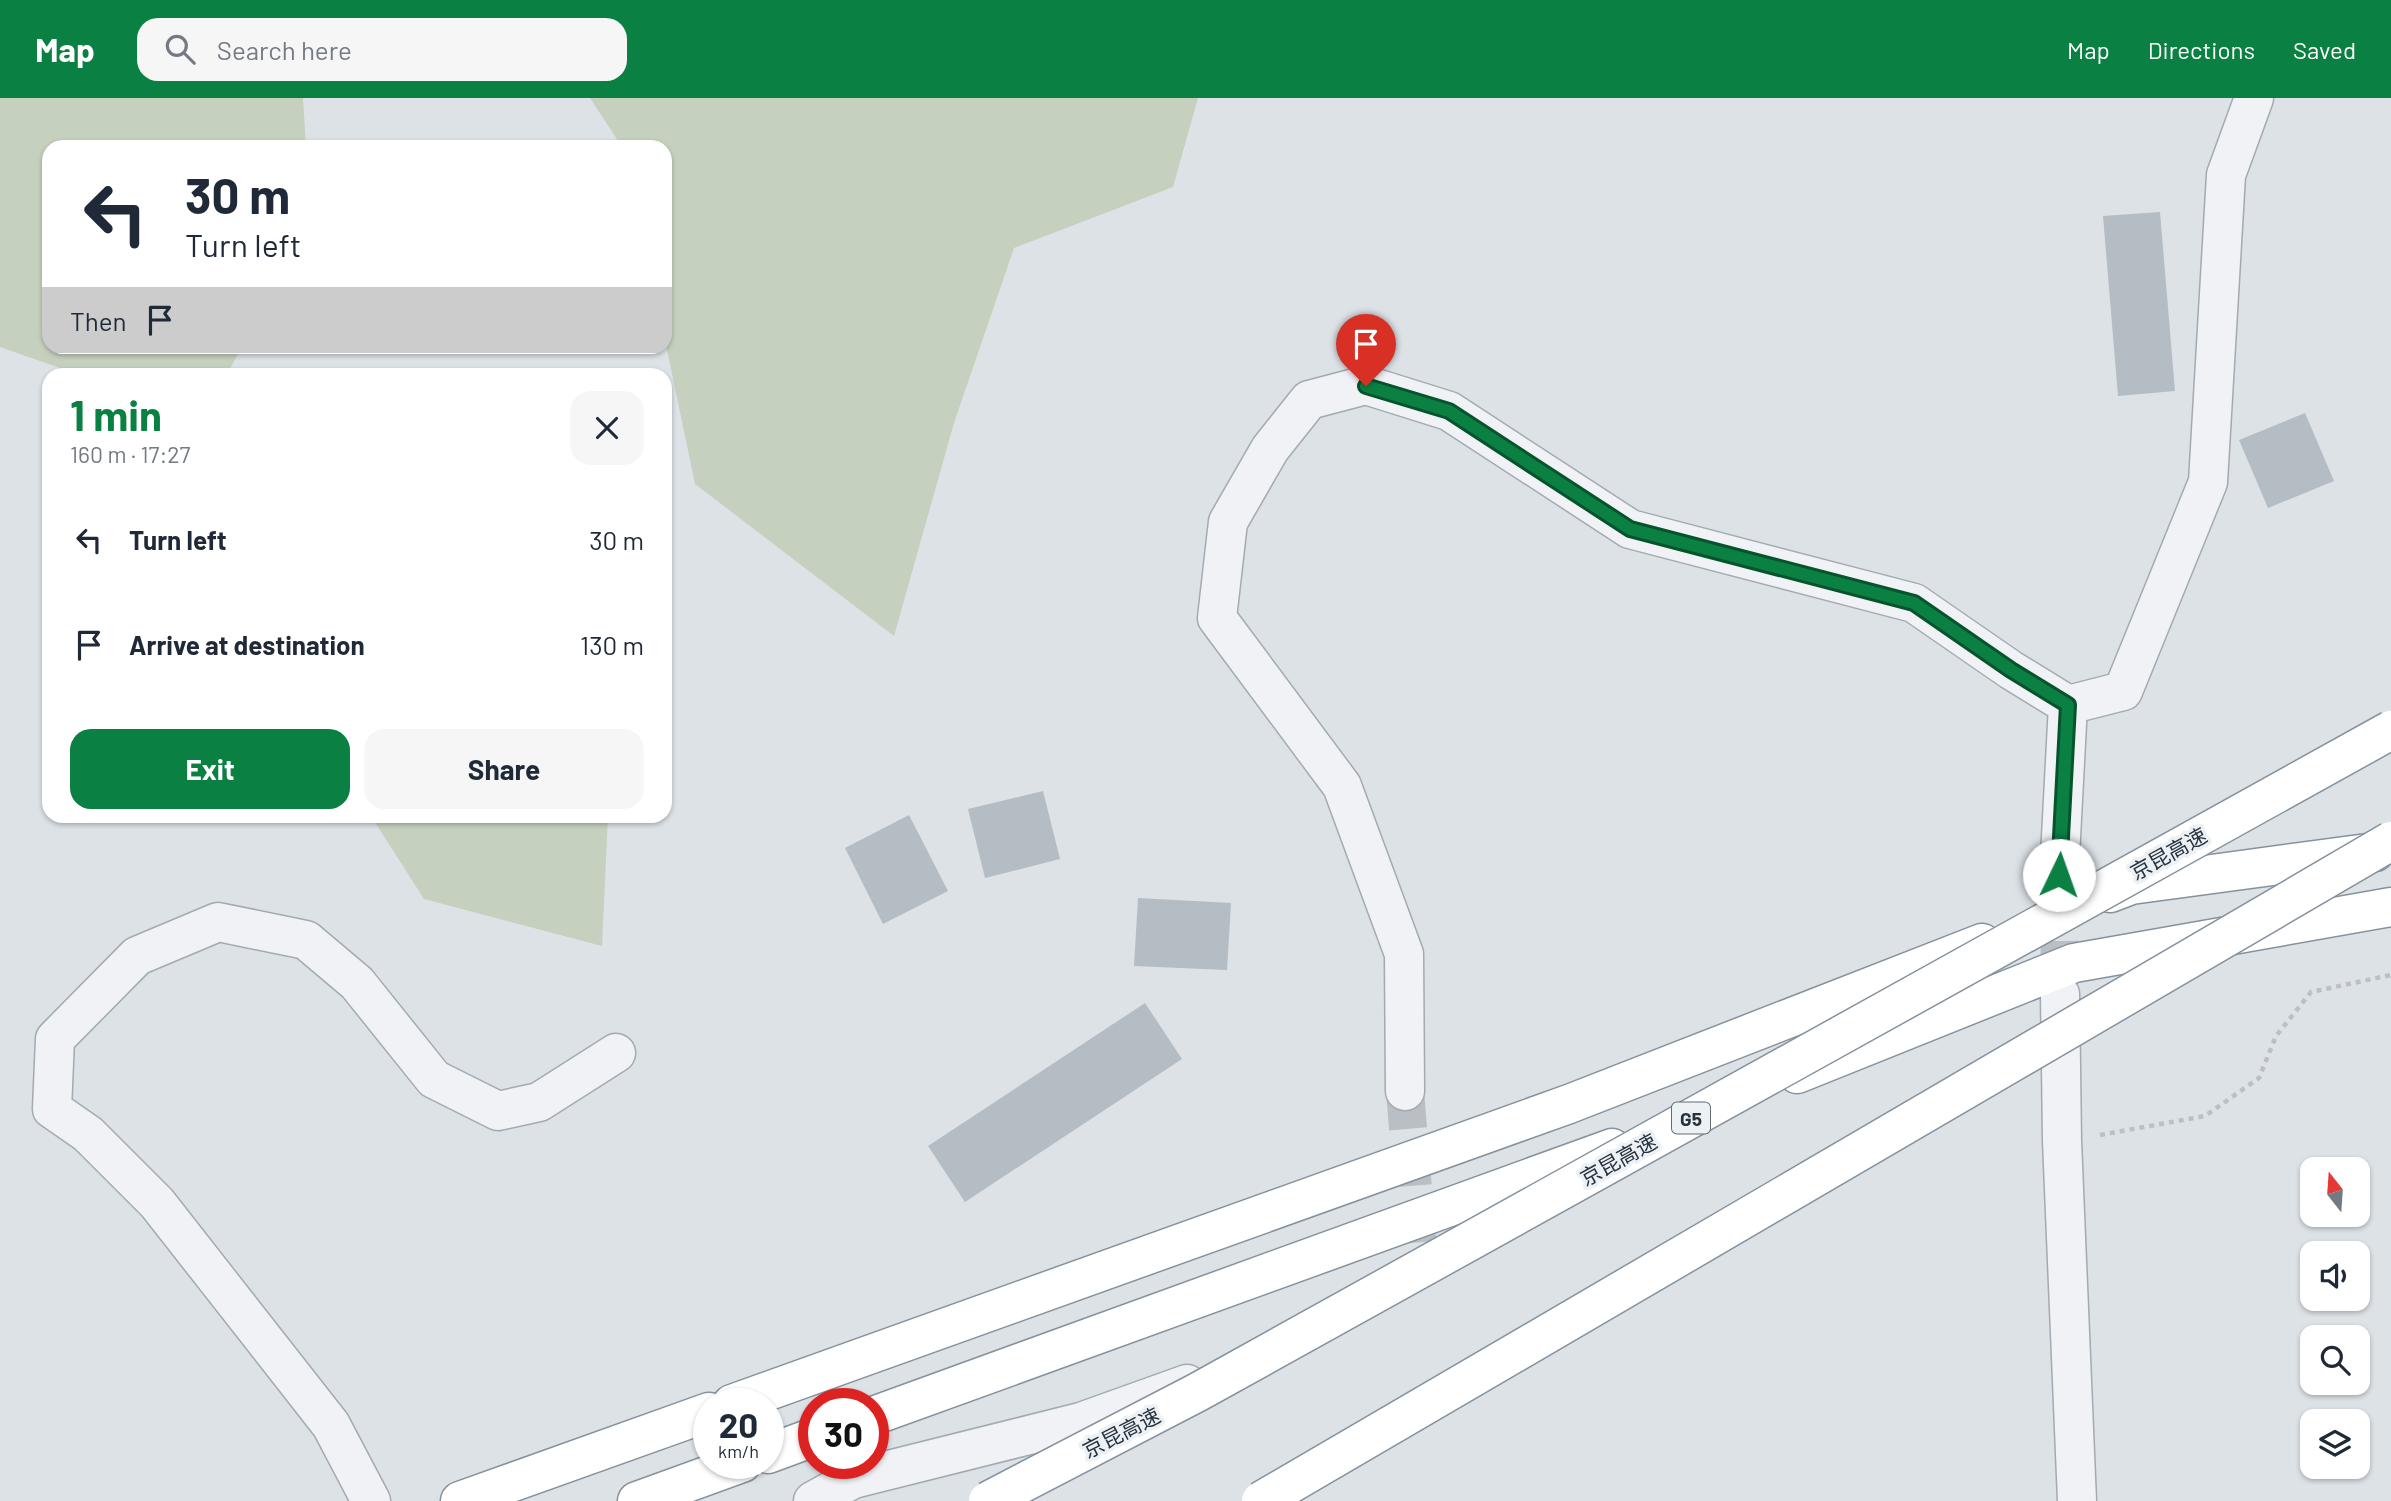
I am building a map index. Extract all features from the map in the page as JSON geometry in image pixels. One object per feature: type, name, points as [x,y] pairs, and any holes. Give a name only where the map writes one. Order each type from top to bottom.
[{"type":"highway","name":"京昆高速","points":[[988,1501],[1198,1392],[2391,730]]},
{"type":"highway","points":[[1261,1501],[2391,841]]},
{"type":"highway","points":[[777,1388],[1569,1104],[2131,884],[2391,849]]},
{"type":"highway","points":[[889,1410],[1556,1170],[2074,963],[2391,907]]},
{"type":"highway","points":[[460,1501],[693,1418]]},
{"type":"highway","points":[[637,1501],[698,1479]]},
{"type":"street","points":[[1405,1091],[1404,954],[1342,786],[1217,618],[1228,522],[1270,449],[1309,400],[1366,386],[1449,411],[1630,529],[1914,603],[2011,670],[2068,705],[2123,691],[2208,482],[2226,175],[2254,98]]},
{"type":"street","points":[[2059,875],[2068,705]]},
{"type":"street","points":[[371,1501],[331,1424],[157,1203],[88,1134],[52,1109],[55,1039],[137,956],[218,922],[306,940],[357,983],[434,1079],[498,1111],[540,1102],[617,1053]]},
{"type":"street","points":[[2060,994],[2062,1141],[2077,1501]]},
{"type":"street","points":[[813,1501],[853,1479],[1081,1422],[1332,1332],[1417,1280],[1418,1251]]},
{"type":"path","points":[[2062,1141],[2204,1116],[2259,1078],[2276,1036],[2311,992],[2391,975]]},
{"type":"green space","points":[[0,98],[303,98],[306,140],[42,140],[42,354],[238,354],[230,368],[60,368],[0,347]]},
{"type":"green space","points":[[590,98],[1198,98],[1173,187],[1014,248],[954,423],[894,636],[695,484],[668,354],[672,354],[672,140],[617,140]]},
{"type":"green space","points":[[375,823],[608,823],[602,946],[424,899]]},
{"type":"building","points":[[2160,212],[2175,391],[2118,396],[2103,216]]},
{"type":"building","points":[[2305,413],[2334,481],[2268,508],[2239,440]]},
{"type":"building","points":[[1043,791],[1060,859],[985,878],[968,809]]},
{"type":"building","points":[[909,815],[948,891],[883,924],[845,848]]},
{"type":"building","points":[[1138,898],[1231,903],[1227,970],[1134,966]]},
{"type":"building","points":[[1145,1003],[1182,1059],[965,1202],[928,1146]]},
{"type":"tunnel","points":[[2059,884],[2060,994]]},
{"type":"tunnel","points":[[1405,1091],[1418,1250]]},
{"type":"route","points":[[1366,386],[1449,411],[1630,529],[1914,603],[2011,670],[2068,705],[2059,875]]}]
